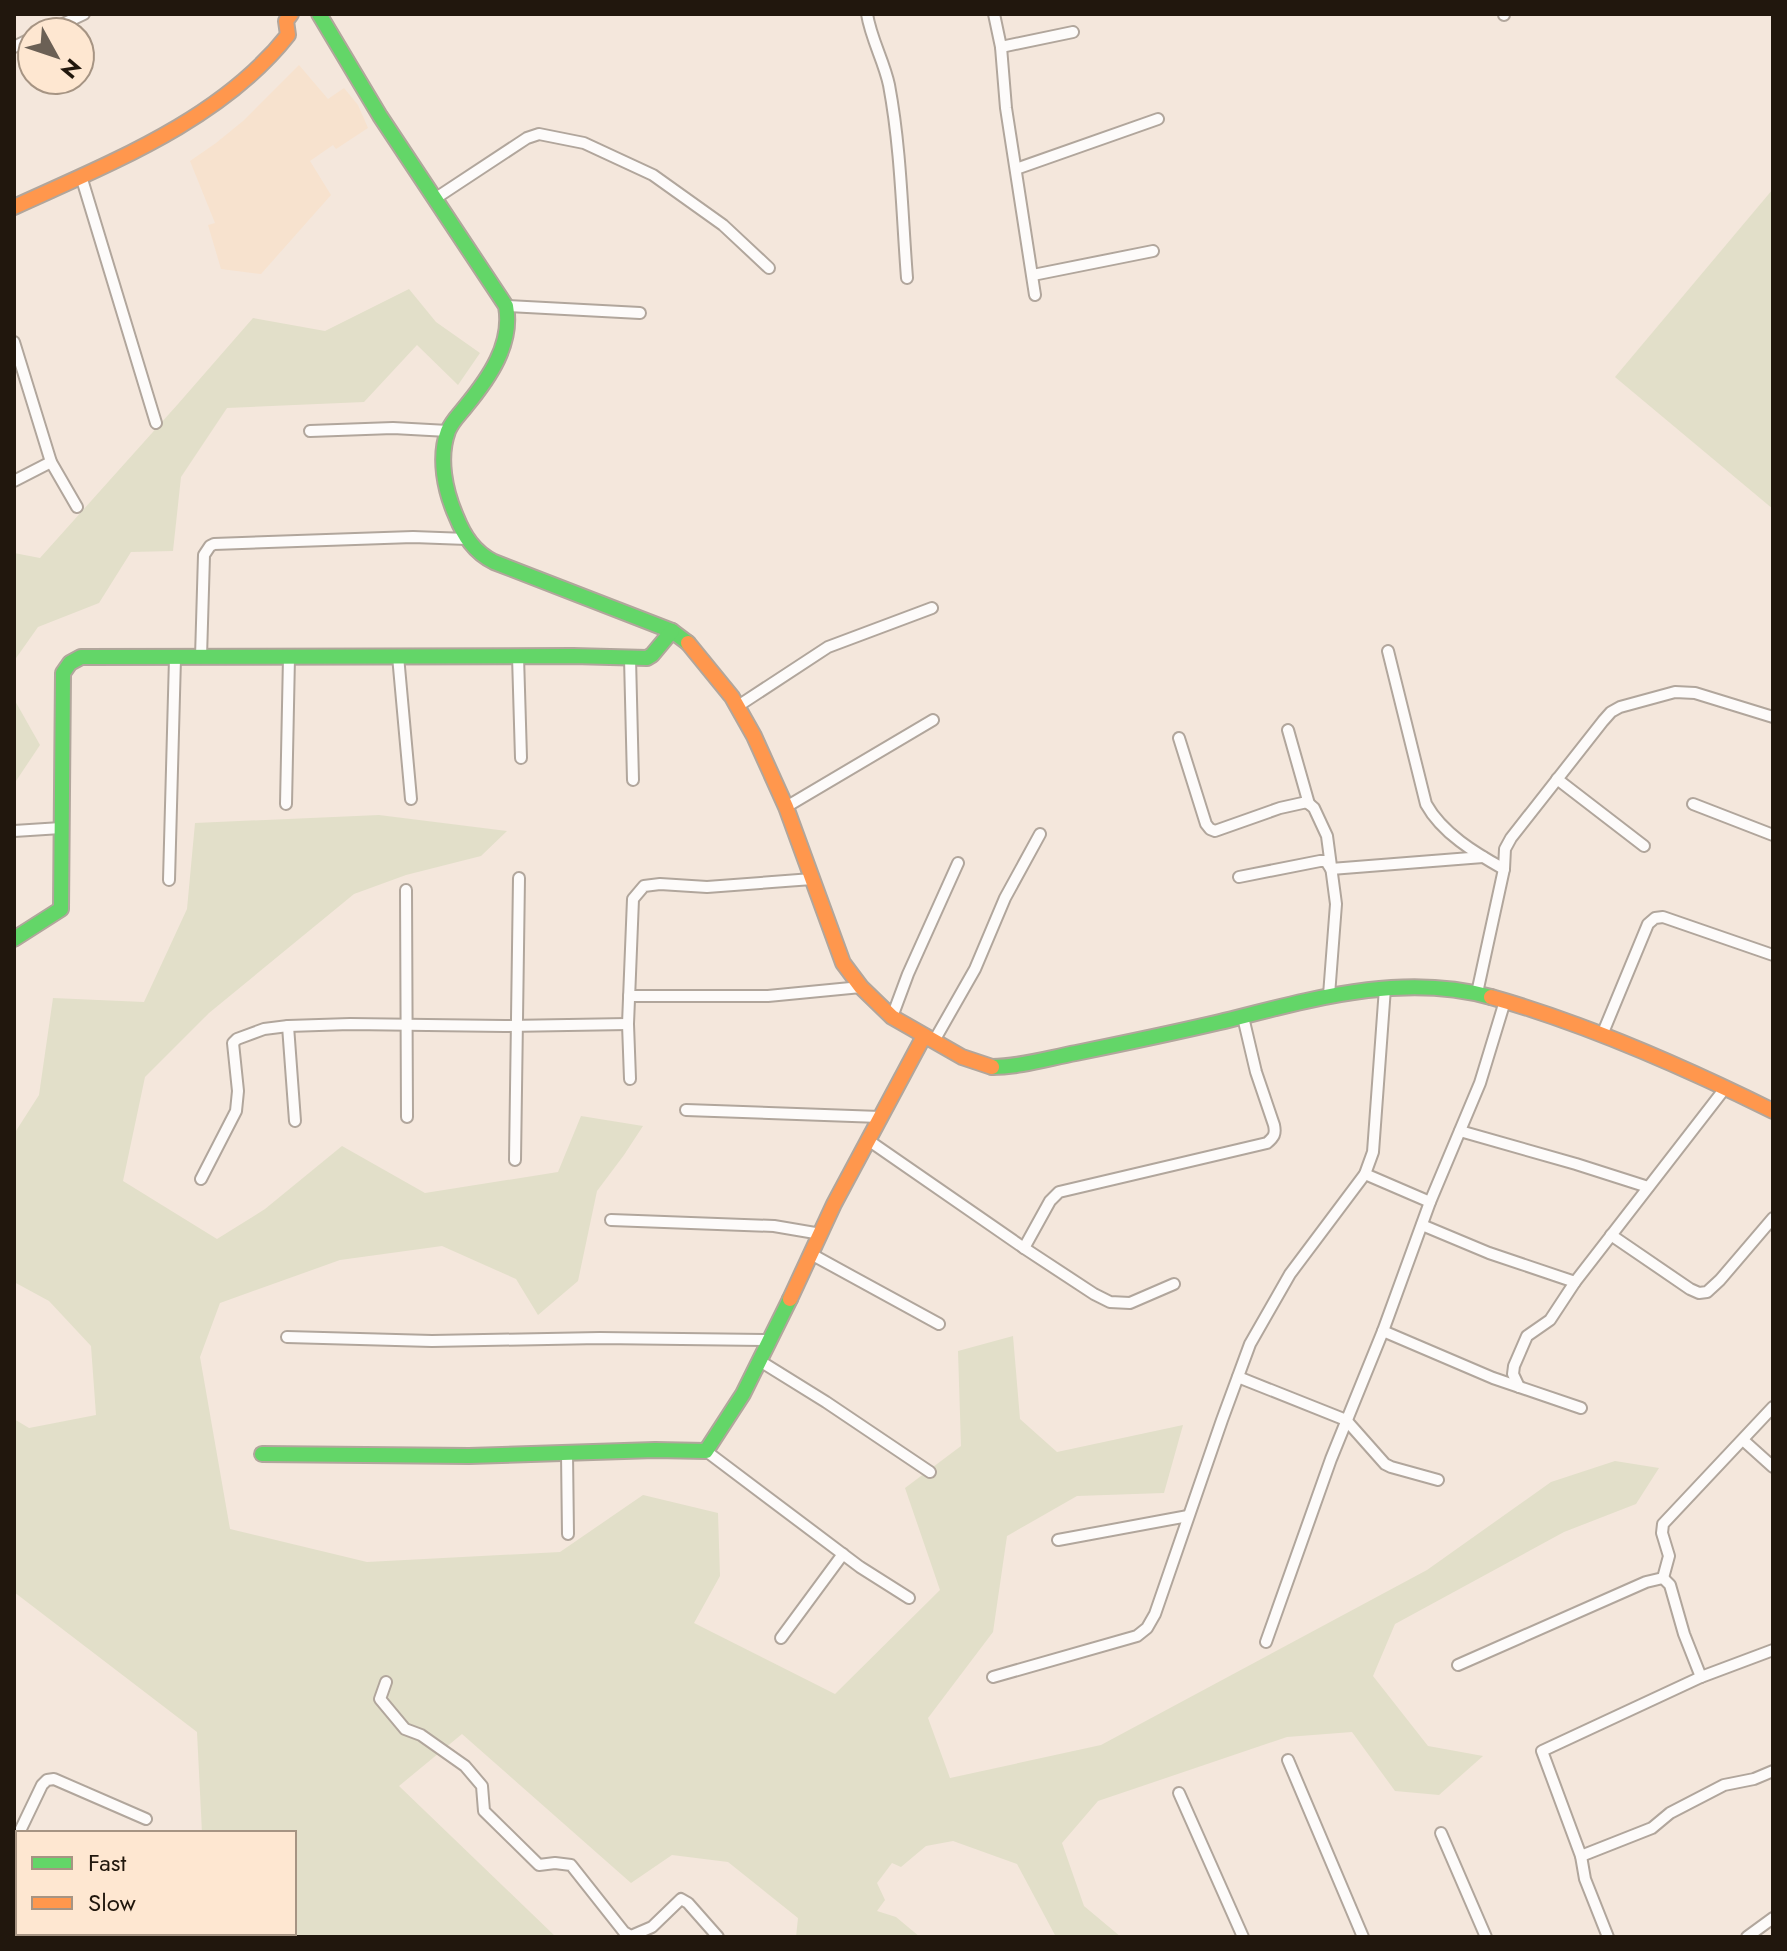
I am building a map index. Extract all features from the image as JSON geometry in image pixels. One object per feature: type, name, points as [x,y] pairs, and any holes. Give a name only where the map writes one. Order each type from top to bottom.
[{"type":"street","points":[[319,14],[380,116],[506,306],[508,325],[504,345],[488,376],[448,431],[444,462],[446,480],[452,509],[467,539],[485,558],[672,631],[684,639],[738,706],[754,736],[786,807],[843,963],[861,987],[892,1017],[962,1057],[995,1068],[1118,1046],[1329,995],[1385,988],[1452,989],[1505,1001],[1602,1035],[1726,1087],[1773,1111]]},
{"type":"street","points":[[867,14],[888,84],[898,152],[907,278]]},
{"type":"street","points":[[994,14],[1035,295]]},
{"type":"street","points":[[14,207],[174,130],[231,92],[276,52],[288,35],[292,16]]},
{"type":"street","points":[[1001,47],[1073,32]]},
{"type":"street","points":[[1016,169],[1158,119]]},
{"type":"street","points":[[436,198],[533,135],[584,143],[653,175],[723,225],[769,268]]},
{"type":"street","points":[[81,176],[156,423]]},
{"type":"street","points":[[1033,275],[1153,251]]},
{"type":"street","points":[[506,306],[640,313]]},
{"type":"street","points":[[14,342],[16,360],[51,462],[77,507]]},
{"type":"street","points":[[310,431],[393,428],[448,431]]},
{"type":"street","points":[[14,481],[51,462]]},
{"type":"street","points":[[201,657],[204,555],[214,544],[413,537],[467,539]]},
{"type":"street","points":[[738,706],[828,647],[932,608]]},
{"type":"street","points":[[14,939],[61,909],[63,673],[70,663],[81,657],[647,658],[672,631]]},
{"type":"street","points":[[1388,651],[1426,804],[1432,816],[1483,857],[1504,869]]},
{"type":"street","points":[[398,656],[411,799]]},
{"type":"street","points":[[518,656],[521,758]]},
{"type":"street","points":[[286,804],[289,657]]},
{"type":"street","points":[[169,880],[175,658]]},
{"type":"street","points":[[630,658],[633,780]]},
{"type":"street","points":[[1477,993],[1504,869],[1505,849],[1611,712],[1675,692],[1695,693],[1773,717]]},
{"type":"street","points":[[786,807],[933,720]]},
{"type":"street","points":[[1288,730],[1309,804]]},
{"type":"street","points":[[1179,738],[1210,829],[1215,831],[1307,802],[1314,808],[1327,836],[1336,904],[1329,995]]},
{"type":"street","points":[[1557,779],[1644,846]]},
{"type":"street","points":[[1693,804],[1773,835]]},
{"type":"street","points":[[14,831],[61,828]]},
{"type":"street","points":[[706,1451],[743,1394],[834,1204],[880,1117],[975,969],[1005,898],[1040,834]]},
{"type":"street","points":[[1331,869],[1483,857]]},
{"type":"street","points":[[1239,877],[1320,861],[1326,861],[1331,869]]},
{"type":"street","points":[[892,1017],[958,863]]},
{"type":"street","points":[[515,1160],[519,878]]},
{"type":"street","points":[[630,1079],[628,1024],[633,899],[644,886],[707,887],[812,879]]},
{"type":"street","points":[[406,890],[407,1117]]},
{"type":"street","points":[[1602,1035],[1648,924],[1655,918],[1663,917],[1773,955]]},
{"type":"street","points":[[629,996],[768,996],[861,987]]},
{"type":"street","points":[[993,1677],[1137,1636],[1147,1628],[1155,1614],[1250,1344],[1290,1274],[1365,1174],[1373,1152],[1385,988]]},
{"type":"street","points":[[1266,1642],[1346,1420],[1383,1331],[1430,1202],[1480,1083],[1505,1001]]},
{"type":"street","points":[[1024,1248],[1050,1201],[1059,1192],[1267,1143],[1274,1137],[1274,1125],[1256,1072],[1243,1017]]},
{"type":"street","points":[[201,1179],[236,1111],[238,1091],[233,1043],[264,1029],[288,1026],[628,1024]]},
{"type":"street","points":[[288,1026],[295,1121]]},
{"type":"street","points":[[1519,1387],[1513,1374],[1514,1366],[1531,1332],[1550,1320],[1575,1282],[1726,1087]]},
{"type":"street","points":[[686,1110],[880,1117]]},
{"type":"street","points":[[1460,1131],[1648,1187]]},
{"type":"street","points":[[868,1140],[1024,1248],[1110,1302],[1130,1303],[1174,1284]]},
{"type":"street","points":[[1365,1174],[1430,1202]]},
{"type":"street","points":[[1611,1235],[1699,1293],[1707,1292],[1720,1280],[1773,1218]]},
{"type":"street","points":[[611,1220],[774,1226],[821,1234]]},
{"type":"street","points":[[1422,1225],[1489,1253],[1575,1282]]},
{"type":"street","points":[[811,1254],[939,1324]]},
{"type":"street","points":[[1383,1331],[1519,1387],[1581,1408]]},
{"type":"street","points":[[287,1337],[432,1341],[600,1338],[770,1340]]},
{"type":"street","points":[[760,1361],[930,1472]]},
{"type":"street","points":[[1238,1377],[1346,1420],[1385,1464],[1438,1480]]},
{"type":"street","points":[[1663,1578],[1669,1556],[1662,1533],[1663,1524],[1773,1407]]},
{"type":"street","points":[[1743,1440],[1773,1467]]},
{"type":"street","points":[[262,1454],[469,1456],[706,1451],[843,1554],[909,1598]]},
{"type":"street","points":[[567,1453],[568,1534]]},
{"type":"street","points":[[1058,1540],[1188,1516]]},
{"type":"street","points":[[781,1638],[843,1554]]},
{"type":"street","points":[[1458,1665],[1646,1582],[1663,1578]]},
{"type":"street","points":[[1663,1578],[1670,1585],[1701,1677]]},
{"type":"street","points":[[1608,1937],[1542,1751],[1701,1677],[1773,1650]]},
{"type":"street","points":[[386,1682],[380,1699],[405,1729],[421,1735],[465,1766],[482,1786],[484,1811],[539,1865],[571,1865],[624,1932],[631,1936],[652,1927],[681,1899],[718,1937]]},
{"type":"street","points":[[1288,1760],[1363,1937]]},
{"type":"street","points":[[1581,1856],[1652,1828],[1670,1813],[1724,1785],[1754,1779],[1773,1771]]},
{"type":"street","points":[[21,1831],[42,1785],[54,1779],[146,1819]]},
{"type":"street","points":[[1179,1793],[1243,1937]]},
{"type":"street","points":[[1441,1833],[1486,1937]]},
{"type":"street","points":[[1747,1937],[1763,1932],[1773,1918]]},
{"type":"shaded area","points":[[299,65],[328,99],[344,88],[358,105],[368,128],[336,149],[333,145],[310,161],[331,195],[261,274],[221,269],[208,225],[215,223],[190,161],[243,121]]},
{"type":"shaded area","points":[[1773,189],[1773,509],[1615,377]]},
{"type":"shaded area","points":[[409,289],[436,322],[480,353],[458,385],[417,345],[364,402],[227,408],[181,477],[173,551],[131,552],[99,603],[38,627],[14,661],[14,553],[40,558],[253,318],[325,331]]},
{"type":"shaded area","points":[[14,699],[40,745],[14,784]]},
{"type":"shaded area","points":[[379,815],[507,831],[481,856],[406,875],[354,894],[209,1013],[145,1077],[123,1181],[217,1239],[265,1209],[342,1146],[425,1193],[558,1172],[581,1116],[643,1126],[597,1191],[578,1281],[538,1315],[516,1279],[442,1246],[340,1260],[220,1303],[200,1357],[230,1529],[367,1562],[560,1552],[643,1495],[718,1513],[720,1576],[694,1623],[835,1694],[940,1590],[905,1488],[961,1446],[958,1351],[1013,1336],[1020,1419],[1057,1452],[1183,1425],[1164,1493],[1077,1496],[1007,1536],[993,1632],[928,1718],[950,1778],[1101,1745],[1427,1570],[1551,1482],[1615,1461],[1659,1468],[1636,1504],[1564,1532],[1395,1624],[1373,1676],[1428,1746],[1483,1756],[1439,1795],[1395,1791],[1352,1732],[1287,1737],[1098,1801],[1062,1843],[1084,1906],[1121,1937],[1056,1937],[1017,1864],[953,1841],[926,1846],[901,1867],[892,1863],[877,1883],[885,1900],[877,1911],[896,1917],[920,1937],[796,1937],[798,1918],[728,1862],[672,1855],[631,1883],[462,1734],[399,1786],[556,1937],[182,1937],[296,1935],[296,1831],[202,1831],[197,1732],[14,1592],[14,1419],[29,1428],[96,1415],[91,1346],[49,1301],[14,1282],[14,1134],[39,1095],[53,998],[144,1002],[187,909],[195,823]]},
{"type":"traffic: fast","points":[[319,14],[380,116],[506,306],[506,334],[497,360],[452,424],[443,452],[446,485],[466,537],[494,562],[672,631],[688,643]]},
{"type":"traffic: fast","points":[[14,939],[61,909],[63,673],[70,663],[81,657],[647,658],[672,631]]},
{"type":"traffic: fast","points":[[992,1067],[1034,1062],[1355,992],[1423,987],[1491,997]]},
{"type":"traffic: fast","points":[[262,1454],[469,1456],[706,1451],[743,1394],[790,1299]]},
{"type":"traffic: slow","points":[[14,207],[125,156],[197,115],[261,65],[288,35],[286,21],[291,14]]},
{"type":"traffic: slow","points":[[688,643],[732,697],[754,736],[786,807],[843,963],[861,987],[892,1017],[962,1057],[992,1067]]},
{"type":"traffic: slow","points":[[1491,997],[1635,1048],[1773,1111]]},
{"type":"traffic: slow","points":[[790,1299],[834,1204],[924,1036]]}]
